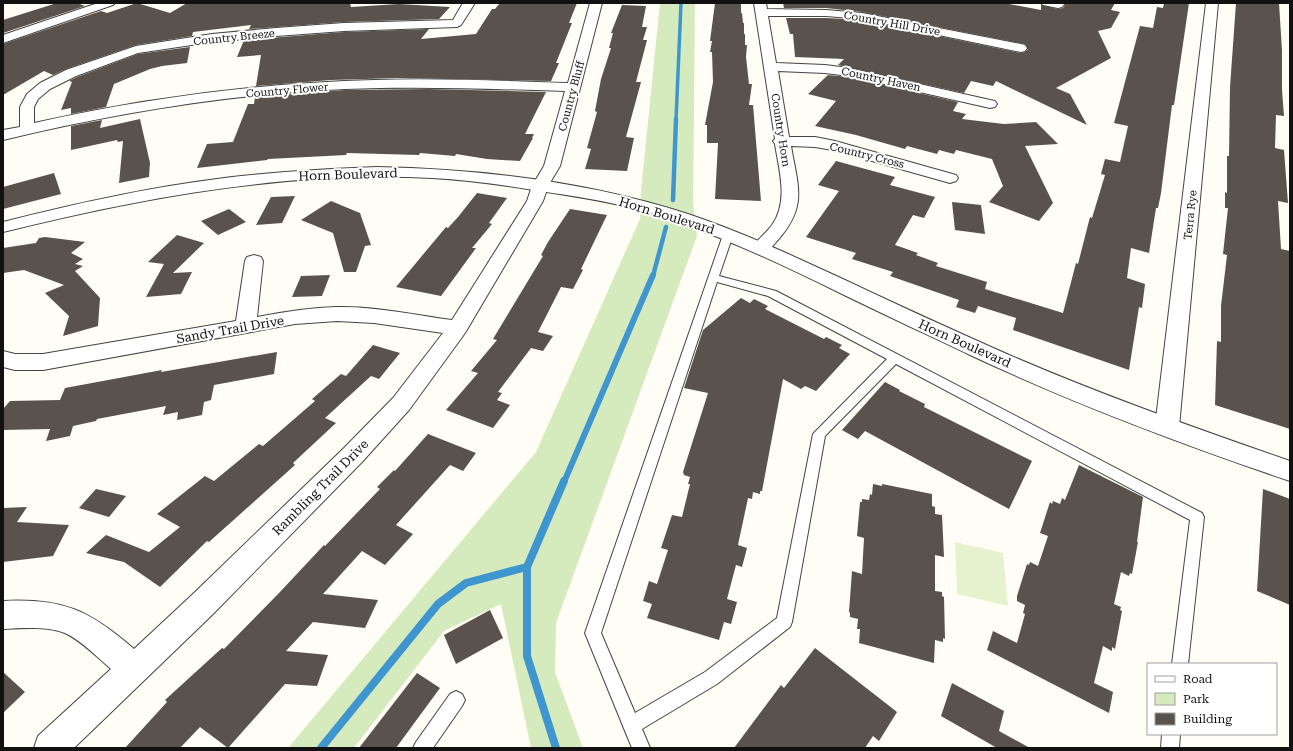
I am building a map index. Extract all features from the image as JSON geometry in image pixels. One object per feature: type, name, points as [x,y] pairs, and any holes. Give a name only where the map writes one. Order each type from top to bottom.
[{"type":"street","points":[[3,39],[109,3]]},
{"type":"street","name":"Country Breeze","points":[[27,130],[27,107],[32,97],[45,86],[71,73],[136,50],[205,39],[276,32],[344,27],[457,23],[469,3]]},
{"type":"street","name":"Country Bluff","points":[[540,186],[552,166],[596,3]]},
{"type":"street","name":"Terra Rye","points":[[1167,427],[1212,3]]},
{"type":"street","name":"Country Hill Drive","points":[[761,8],[862,16],[1021,48]]},
{"type":"street","name":"Country Horn","points":[[761,8],[781,141],[791,194],[788,213],[778,229],[761,248]]},
{"type":"street","name":"Country Haven","points":[[771,67],[825,69],[849,72],[990,104]]},
{"type":"street","name":"Country Flower","points":[[3,135],[172,103],[302,88],[387,84],[574,87]]},
{"type":"street","name":"Country Cross","points":[[781,141],[815,142],[835,146],[950,178]]},
{"type":"street","name":"Horn Boulevard","points":[[3,226],[136,196],[232,181],[302,174],[396,172],[434,173],[488,178],[569,190],[630,202],[694,222],[728,235],[761,248],[989,354],[1167,427],[1290,471]]},
{"type":"street","name":"Rambling Trail Drive","points":[[50,748],[202,604],[353,455],[401,404],[458,328],[535,201],[540,186]]},
{"type":"street","points":[[246,327],[254,261]]},
{"type":"street","name":"Sandy Trail Drive","points":[[3,359],[15,362],[43,362],[294,318],[337,314],[374,316],[458,328]]},
{"type":"street","points":[[3,615],[24,614],[64,618],[84,629],[133,668]]},
{"type":"lane","points":[[641,748],[593,633],[728,235]]},
{"type":"lane","points":[[713,278],[772,293],[1198,517],[1180,663]]},
{"type":"lane","points":[[632,725],[711,678],[784,622],[819,434],[895,358]]},
{"type":"lane","points":[[422,748],[456,700]]},
{"type":"lane","points":[[1170,748],[1171,735]]},
{"type":"green space","points":[[660,3],[695,3],[693,202],[697,236],[556,623],[555,672],[583,748],[531,748],[501,604],[444,631],[354,748],[288,748],[536,452],[640,219],[641,191]]},
{"type":"green space","points":[[955,542],[1003,553],[1008,606],[957,594]]},
{"type":"building","points":[[57,3],[77,3],[85,6],[3,33],[3,20]]},
{"type":"building","points":[[137,3],[170,13],[187,3],[350,3],[351,7],[399,4],[450,7],[439,19],[344,22],[249,29],[251,25],[193,32],[192,36],[136,45],[66,69],[53,75],[44,71],[3,95],[3,44],[101,11],[107,13]]},
{"type":"building","points":[[500,3],[577,3],[569,23],[572,23],[556,63],[559,63],[551,81],[398,78],[331,80],[256,86],[261,55],[237,57],[244,40],[344,32],[429,29],[421,39],[476,34],[492,9],[495,9]]},
{"type":"building","points":[[715,3],[741,3],[745,45],[747,45],[746,57],[749,84],[752,84],[749,105],[753,105],[761,201],[715,199],[718,143],[707,143],[707,125],[705,125],[713,82],[712,52],[710,52],[712,41],[710,41]]},
{"type":"building","points":[[783,3],[1004,3],[1041,10],[1041,5],[1058,9],[1063,8],[1066,3],[1115,3],[1111,10],[1120,12],[1111,28],[1098,31],[1111,58],[1056,88],[1070,94],[1087,125],[996,81],[993,86],[971,81],[964,93],[838,65],[844,59],[795,57],[793,34],[790,34],[786,18],[862,20],[1021,53],[1028,49],[1025,44],[862,12],[826,8],[784,8]]},
{"type":"building","points":[[1164,3],[1189,3],[1174,105],[1172,105],[1161,193],[1158,208],[1156,208],[1149,253],[1131,248],[1127,278],[1145,284],[1142,308],[1139,307],[1129,370],[1013,330],[1016,318],[978,306],[975,313],[956,307],[959,300],[890,276],[893,272],[852,259],[856,253],[806,237],[839,191],[818,185],[836,161],[895,177],[890,185],[935,197],[924,218],[913,215],[895,245],[918,253],[916,255],[938,263],[936,266],[987,282],[985,289],[1063,313],[1090,217],[1092,218],[1105,175],[1101,174],[1105,159],[1120,162],[1128,126],[1114,123],[1140,26],[1153,28],[1157,7],[1163,8]]},
{"type":"building","points":[[1236,3],[1279,3],[1284,116],[1276,115],[1275,148],[1284,150],[1288,203],[1278,201],[1281,249],[1290,251],[1290,429],[1215,405],[1217,341],[1221,342],[1221,306],[1227,255],[1223,254],[1228,208],[1225,208],[1225,192],[1227,193],[1230,87]]},
{"type":"building","points":[[622,5],[646,6],[642,27],[647,27],[643,40],[647,40],[636,82],[641,82],[626,137],[634,138],[627,171],[585,169],[591,149],[587,148],[597,112],[595,111],[601,79],[611,48],[609,48],[613,33],[611,33]]},
{"type":"building","points":[[190,47],[187,63],[150,69],[114,84],[106,107],[71,114],[71,108],[61,110],[72,82],[69,81],[77,77],[138,54]]},
{"type":"building","points":[[828,75],[849,77],[958,102],[953,111],[966,114],[962,119],[1004,124],[1036,122],[1058,144],[1025,146],[1053,203],[1039,221],[989,202],[1003,186],[992,159],[956,150],[954,154],[939,150],[937,154],[907,146],[905,149],[856,135],[815,126],[836,101],[808,94]]},
{"type":"building","points":[[428,89],[546,92],[525,134],[534,134],[520,161],[487,159],[456,154],[455,156],[420,153],[419,155],[347,153],[346,155],[268,159],[197,168],[207,144],[233,142],[248,104],[254,104],[255,97],[345,90]]},
{"type":"building","points":[[140,119],[150,163],[149,177],[119,183],[123,141],[118,142],[117,140],[71,150],[71,126],[102,120],[100,128]]},
{"type":"building","points":[[54,173],[61,194],[3,209],[3,187]]},
{"type":"building","points":[[477,193],[507,198],[489,223],[492,224],[472,248],[476,248],[441,296],[396,287],[446,227],[448,228]]},
{"type":"building","points":[[295,196],[282,223],[256,225],[271,197]]},
{"type":"building","points":[[331,201],[360,213],[371,245],[365,246],[356,272],[344,272],[333,233],[301,220]]},
{"type":"building","points":[[952,202],[981,205],[985,234],[955,230]]},
{"type":"building","points":[[229,209],[246,222],[218,235],[201,221]]},
{"type":"building","points":[[570,209],[607,215],[573,289],[561,287],[538,332],[553,336],[543,351],[531,348],[498,392],[502,393],[497,400],[510,405],[493,428],[446,410],[478,373],[471,371],[497,340],[493,339],[543,256],[541,255],[548,242]]},
{"type":"building","points":[[177,235],[204,243],[173,273],[192,272],[181,294],[146,297],[164,264],[148,262]]},
{"type":"building","points":[[45,237],[85,242],[71,253],[83,259],[75,264],[83,266],[75,271],[100,298],[98,326],[63,336],[69,316],[45,293],[64,285],[24,270],[3,273],[3,248],[36,243],[39,238]]},
{"type":"building","points":[[330,275],[322,296],[292,297],[301,276]]},
{"type":"building","points":[[741,298],[750,303],[754,299],[768,306],[765,309],[824,339],[826,337],[842,345],[839,348],[850,354],[816,391],[805,386],[801,389],[783,379],[762,491],[760,491],[760,494],[753,492],[752,499],[748,498],[738,545],[747,548],[742,567],[736,565],[727,599],[737,602],[731,624],[724,622],[719,640],[647,618],[652,604],[643,601],[649,581],[657,584],[668,550],[661,548],[672,515],[682,517],[690,484],[688,484],[690,477],[684,475],[683,472],[708,393],[684,388],[703,330]]},
{"type":"building","points":[[373,345],[400,353],[379,379],[371,376],[325,418],[336,423],[293,463],[295,465],[209,542],[207,541],[160,587],[124,562],[86,553],[106,535],[149,552],[180,527],[157,514],[205,476],[214,481],[259,444],[263,446],[315,401],[312,399],[341,374],[346,376]]},
{"type":"building","points":[[277,352],[274,374],[214,385],[211,400],[204,402],[202,415],[177,420],[178,412],[163,415],[166,406],[97,419],[96,421],[73,426],[70,436],[46,441],[50,429],[3,430],[3,409],[10,401],[60,400],[65,388],[162,370],[161,372]]},
{"type":"building","points":[[885,382],[925,404],[924,407],[1032,461],[1009,509],[865,431],[858,439],[842,430]]},
{"type":"building","points":[[428,434],[476,453],[463,471],[450,465],[396,525],[413,534],[385,565],[362,551],[323,594],[378,600],[365,628],[313,622],[286,651],[328,655],[317,686],[285,684],[228,748],[200,727],[180,748],[125,748],[167,702],[165,700],[222,648],[224,649],[380,489],[377,487],[394,470],[395,471]]},
{"type":"building","points":[[1079,465],[1143,497],[1138,542],[1132,574],[1130,573],[1129,576],[1121,572],[1114,604],[1121,607],[1120,610],[1122,611],[1115,649],[1112,647],[1112,651],[1103,646],[1094,683],[1113,692],[1109,713],[987,650],[993,631],[1017,643],[1025,614],[1023,613],[1025,605],[1017,601],[1017,596],[1027,564],[1029,565],[1030,562],[1038,566],[1048,536],[1040,533],[1050,502],[1052,504],[1053,501],[1060,504],[1062,498],[1065,500]]},
{"type":"building","points":[[873,484],[882,486],[882,484],[932,494],[932,506],[935,507],[935,514],[942,515],[944,557],[935,555],[935,591],[942,592],[942,596],[944,597],[945,639],[943,638],[943,642],[935,640],[934,663],[859,643],[860,629],[857,629],[858,619],[850,617],[849,612],[852,571],[862,574],[864,538],[857,536],[860,502],[862,502],[862,499],[869,500],[870,494],[872,495]]},
{"type":"building","points":[[96,489],[126,496],[109,517],[79,508]]},
{"type":"building","points":[[1263,489],[1290,499],[1290,605],[1257,591]]},
{"type":"building","points":[[27,507],[17,522],[69,525],[53,556],[3,562],[3,508]]},
{"type":"building","points":[[490,610],[503,638],[456,664],[444,635]]},
{"type":"building","points":[[815,648],[897,712],[879,741],[873,736],[865,748],[734,748],[781,685],[784,688]]},
{"type":"building","points":[[3,672],[25,692],[3,713]]},
{"type":"building","points":[[417,673],[440,688],[396,748],[359,748]]},
{"type":"building","points":[[952,683],[1004,711],[999,731],[1030,748],[997,748],[941,716]]},
{"type":"waterway","points":[[676,120],[681,3]]},
{"type":"waterway","points":[[673,200],[676,119]]},
{"type":"waterway","points":[[653,276],[666,227]]},
{"type":"waterway","points":[[564,482],[653,275]]},
{"type":"waterway","points":[[527,567],[564,481]]},
{"type":"waterway","points":[[321,748],[438,604],[466,583],[527,567]]},
{"type":"waterway","points":[[527,567],[527,656],[556,748]]}]
